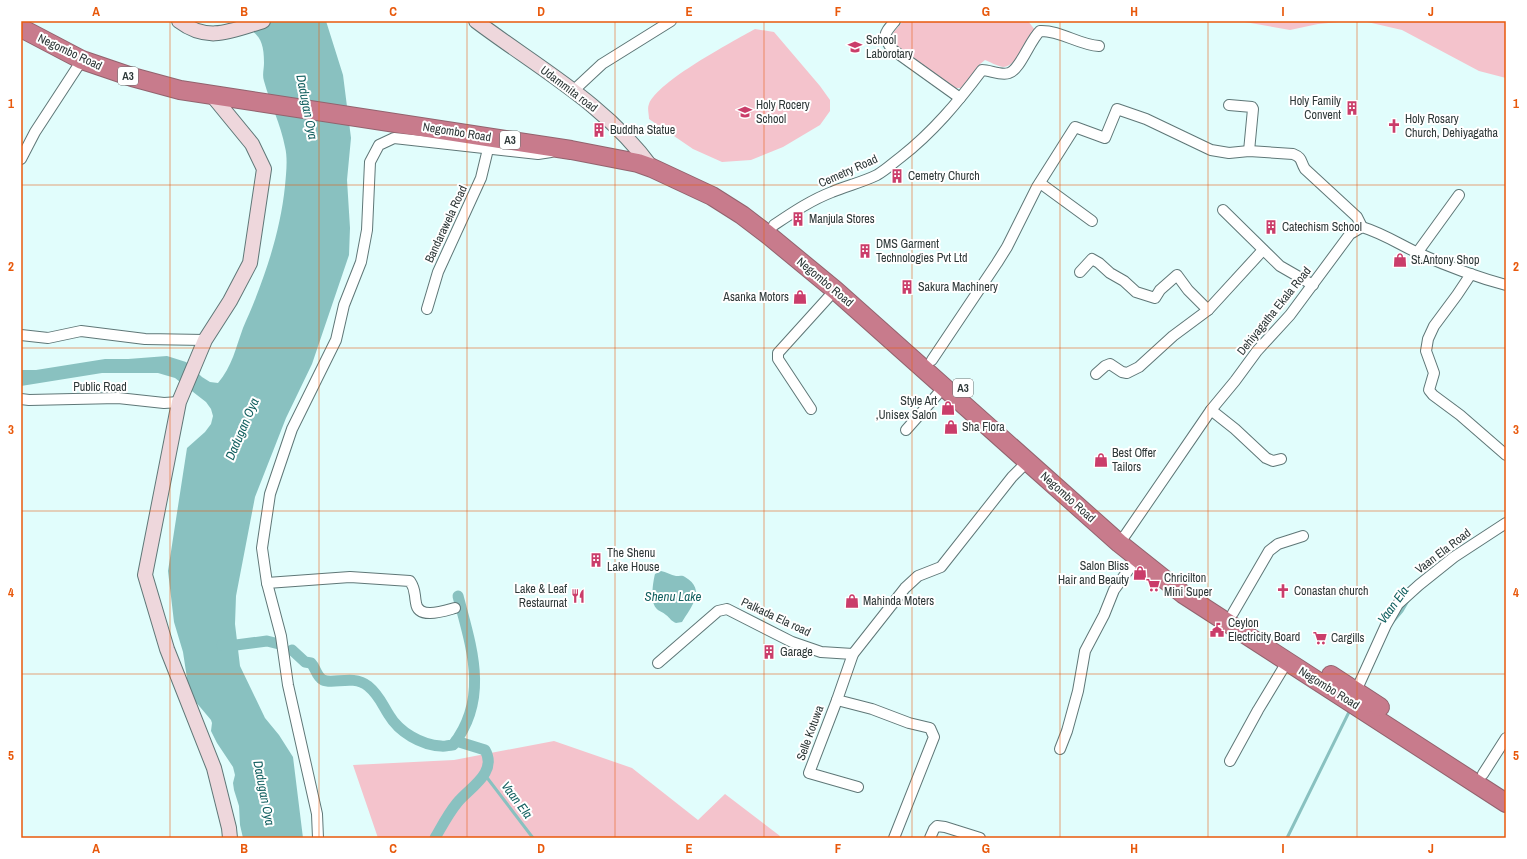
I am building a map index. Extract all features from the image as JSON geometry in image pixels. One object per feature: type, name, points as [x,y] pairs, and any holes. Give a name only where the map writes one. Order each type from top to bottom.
[{"type":"highway","name":"Negombo Road","points":[[29,21],[86,51],[136,68],[242,96]]},
{"type":"highway","name":"Negombo Road","points":[[21,28],[82,60],[132,77],[180,90],[242,96],[368,113],[571,137],[641,152],[677,166],[718,187],[774,225],[932,360],[1123,538],[1137,558],[1183,594],[1506,803]]},
{"type":"highway","name":"Negombo Road","points":[[368,113],[638,163],[696,188],[742,215],[768,234],[834,290],[1028,461],[1123,538],[1158,561],[1190,585],[1356,691],[1506,790]]},
{"type":"street","points":[[179,21],[188,28],[210,34],[226,33],[263,21]]},
{"type":"street","points":[[573,91],[602,64],[671,21]]},
{"type":"street","points":[[895,21],[886,33],[884,38],[886,42],[893,50],[960,98]]},
{"type":"street","name":"Udammita road","points":[[484,23],[616,125],[641,152],[652,168]]},
{"type":"street","name":"Cemetry Road","points":[[774,225],[797,210],[829,193],[868,179],[884,170],[914,147],[949,111],[982,70],[1010,73],[1014,70],[1029,44],[1040,31],[1047,31],[1099,46]]},
{"type":"street","points":[[21,159],[35,132],[82,60]]},
{"type":"street","points":[[211,94],[252,144],[264,169],[250,263],[230,301],[205,340],[181,397],[145,575],[167,649],[214,768],[229,828],[230,838]]},
{"type":"street","points":[[1229,105],[1246,106],[1254,109],[1249,151]]},
{"type":"street","points":[[932,360],[997,264],[1040,183],[1075,127],[1105,138],[1117,109],[1146,119],[1212,150],[1230,154],[1249,151],[1293,154],[1299,156],[1305,169],[1357,217],[1362,227],[1376,231],[1417,253],[1451,268],[1506,285]]},
{"type":"street","points":[[318,838],[317,814],[288,685],[281,636],[267,583],[262,548],[270,494],[292,429],[336,340],[344,305],[361,262],[368,230],[370,162],[379,145],[394,138],[538,154],[571,150]]},
{"type":"street","name":"Bandarawela Road","points":[[427,309],[438,272],[481,178],[488,149]]},
{"type":"street","points":[[1040,183],[1092,221]]},
{"type":"street","points":[[1417,253],[1459,195]]},
{"type":"street","points":[[1223,210],[1280,266],[1313,285]]},
{"type":"street","name":"Dehiyagatha Ekala Road","points":[[1123,538],[1211,410],[1257,351],[1290,315],[1350,234],[1362,227]]},
{"type":"street","points":[[1096,374],[1104,366],[1110,364],[1122,372],[1127,373],[1139,367],[1173,336],[1208,310],[1263,250]]},
{"type":"street","points":[[1080,272],[1092,258],[1110,273],[1124,281],[1136,292],[1155,298],[1160,290],[1177,275],[1188,290],[1208,310]]},
{"type":"street","points":[[1471,274],[1458,295],[1434,326],[1428,339],[1426,351],[1434,373],[1430,390],[1433,395],[1460,415],[1506,455]]},
{"type":"street","points":[[812,409],[778,359],[778,353],[834,290]]},
{"type":"street","points":[[21,335],[48,338],[81,331],[145,339],[205,340]]},
{"type":"street","points":[[906,430],[944,387]]},
{"type":"street","name":"Public Road","points":[[21,399],[118,398],[164,402],[181,397]]},
{"type":"street","points":[[1211,410],[1235,429],[1266,458],[1273,461],[1281,459]]},
{"type":"street","points":[[894,838],[934,737],[930,728],[909,724],[872,709],[837,700],[853,654],[905,588],[918,576],[941,567],[1012,477],[1028,461]]},
{"type":"street","name":"Vaan Ela Road","points":[[1356,691],[1386,624],[1398,604],[1454,557],[1506,523]]},
{"type":"street","points":[[1233,613],[1269,551],[1278,544],[1303,536]]},
{"type":"street","points":[[1060,750],[1078,691],[1085,651],[1104,615],[1114,590],[1137,558]]},
{"type":"street","points":[[267,583],[350,577],[410,581],[415,589],[416,605],[419,610],[431,614],[455,608]]},
{"type":"street","name":"Palkada Ela road","points":[[658,663],[718,611],[727,609],[792,642],[821,652],[853,654]]},
{"type":"street","points":[[1230,761],[1287,662]]},
{"type":"street","name":"Selle Kotuwa","points":[[837,700],[809,773],[858,787]]},
{"type":"street","points":[[1483,774],[1506,738]]},
{"type":"street","points":[[930,838],[937,826],[944,826],[980,838]]},
{"type":"shaded area","points":[[903,21],[1028,21],[1035,30],[1017,58],[1008,66],[1003,67],[985,60],[979,65],[962,88],[956,88],[895,47],[891,39],[893,33]]},
{"type":"shaded area","points":[[1239,21],[1349,21],[1318,24],[1290,30]]},
{"type":"shaded area","points":[[1363,21],[1506,21],[1506,78],[1479,71],[1402,30]]},
{"type":"shaded area","points":[[755,29],[774,32],[830,100],[830,111],[820,125],[783,147],[751,160],[722,162],[693,149],[649,119],[648,106],[655,95],[666,84],[714,52]]},
{"type":"shaded area","points":[[554,741],[632,768],[698,820],[725,794],[780,836],[779,838],[378,838],[353,765],[454,760]]},
{"type":"water","name":"Dadugan Oya","points":[[240,21],[326,21],[343,75],[351,138],[347,180],[350,228],[349,255],[312,364],[286,418],[255,497],[236,596],[235,624],[240,666],[265,718],[279,735],[293,757],[303,838],[243,838],[240,825],[239,806],[233,783],[235,775],[233,767],[211,731],[211,720],[195,701],[188,685],[183,652],[174,622],[168,571],[187,448],[205,432],[211,424],[213,416],[211,409],[206,402],[175,378],[158,373],[102,373],[21,386],[21,370],[36,370],[105,359],[167,356],[186,362],[202,377],[210,382],[218,383],[223,377],[233,357],[270,256],[281,215],[286,166],[286,152],[283,139],[263,79],[263,48],[256,34]]},
{"type":"water","name":"Shenu Lake","points":[[661,571],[676,576],[684,576],[692,582],[695,587],[696,593],[693,605],[682,622],[674,622],[654,605],[652,591],[654,577],[655,574]]},
{"type":"waterway","points":[[292,650],[305,662],[311,663],[323,680],[350,680],[368,686],[378,696],[393,721],[411,736],[433,745],[453,745],[464,727],[471,709],[474,690],[472,653],[458,596]]},
{"type":"waterway","name":"Vaan Ela","points":[[1391,624],[1402,611],[1409,599]]},
{"type":"waterway","points":[[222,645],[236,645],[267,641],[279,644]]},
{"type":"waterway","name":"Vaan Ela","points":[[1287,838],[1350,710]]},
{"type":"waterway","points":[[435,838],[454,807],[480,780],[488,766],[488,758],[485,750],[456,741]]},
{"type":"waterway","name":"Vaan Ela","points":[[485,775],[533,838]]},
{"type":"place","name":"School Laborotary","points":[[855,47]]},
{"type":"place","name":"Holy Family Convent","points":[[1352,108]]},
{"type":"place","name":"Holy Rocery School","points":[[745,112]]},
{"type":"place","name":"Holy Rosary Church, Dehiyagatha","points":[[1394,126]]},
{"type":"place","name":"Buddha Statue","points":[[599,130]]},
{"type":"place","name":"Cemetry Church","points":[[897,176]]},
{"type":"place","name":"Manjula Stores","points":[[798,219]]},
{"type":"place","name":"Catechism School","points":[[1271,227]]},
{"type":"place","name":"DMS Garment Technologies Pvt Ltd","points":[[865,251]]},
{"type":"place","name":"St.Antony Shop","points":[[1400,260]]},
{"type":"place","name":"Sakura Machinery","points":[[907,287]]},
{"type":"place","name":"Asanka Motors","points":[[800,297]]},
{"type":"place","name":"Style Art ,Unisex Salon","points":[[948,408]]},
{"type":"place","name":"Sha Flora","points":[[951,427]]},
{"type":"place","name":"Best Offer Tailors","points":[[1101,460]]},
{"type":"place","name":"The Shenu Lake House","points":[[596,560]]},
{"type":"place","name":"Salon Bliss Hair and Beauty","points":[[1140,573]]},
{"type":"place","name":"Chricilton Mini Super","points":[[1153,585]]},
{"type":"place","name":"Conastan church","points":[[1283,591]]},
{"type":"place","name":"Lake & Leaf Restaurnat","points":[[578,596]]},
{"type":"place","name":"Mahinda Moters","points":[[852,601]]},
{"type":"place","name":"Ceylon Electricity Board","points":[[1217,630]]},
{"type":"place","name":"Cargills","points":[[1320,638]]},
{"type":"place","name":"Garage","points":[[769,652]]}]
